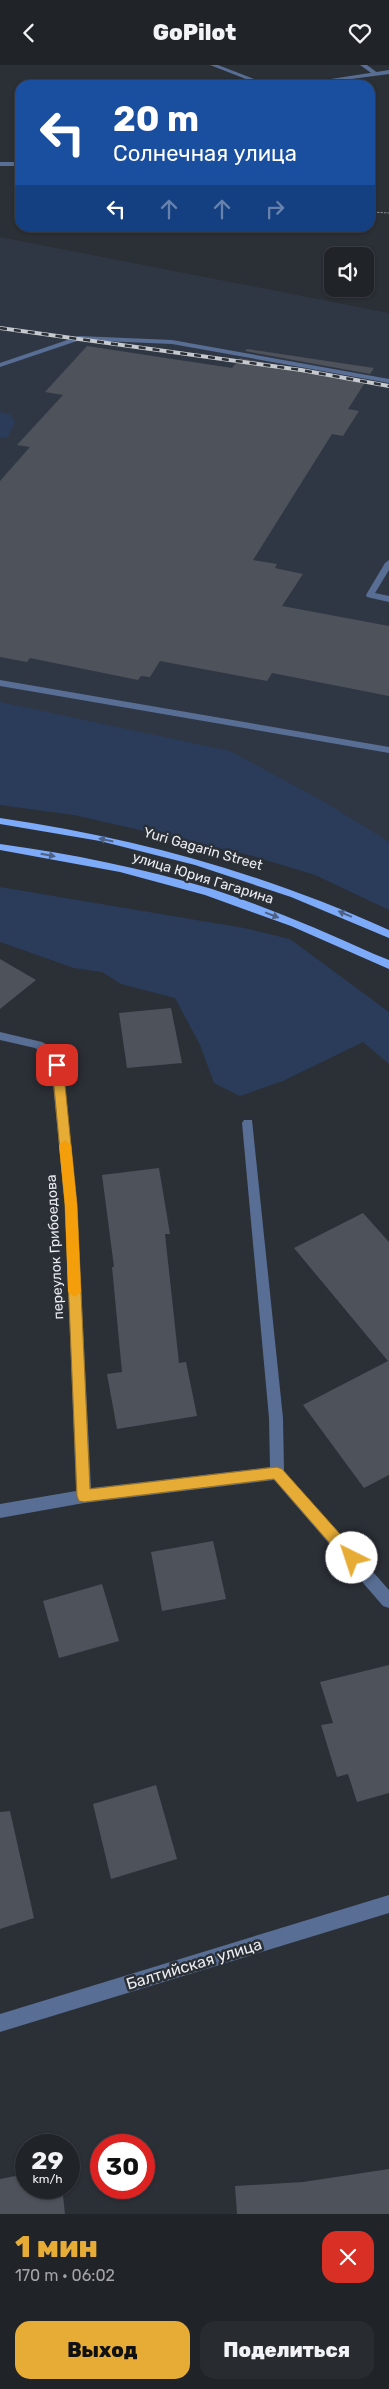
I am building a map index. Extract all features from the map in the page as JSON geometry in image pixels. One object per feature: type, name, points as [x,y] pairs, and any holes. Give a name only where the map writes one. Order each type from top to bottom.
[{"type":"main road","name":"Yuri Gagarin Street","points":[[0,821],[37,826],[159,851],[242,874],[293,892],[389,934]]},
{"type":"main road","name":"улица Юрия Гагарина","points":[[0,847],[83,861],[151,876],[237,901],[314,931],[389,965]]},
{"type":"street","points":[[213,65],[253,80]]},
{"type":"street","points":[[363,65],[376,74]]},
{"type":"street","points":[[332,80],[389,73]]},
{"type":"street","points":[[0,164],[15,164]]},
{"type":"street","points":[[0,365],[79,338],[172,342],[389,381]]},
{"type":"street","points":[[389,563],[370,595],[389,599]]},
{"type":"street","points":[[0,683],[389,749]]},
{"type":"street","name":"переулок Грибоедова","points":[[0,1036],[38,1045],[52,1053],[57,1065],[71,1205],[84,1496]]},
{"type":"street","points":[[248,1123],[276,1418],[277,1473],[389,1601]]},
{"type":"street","points":[[0,1511],[84,1496],[277,1473]]},
{"type":"street","name":"Балтийская улица","points":[[0,2023],[389,1905]]},
{"type":"path","points":[[375,212],[389,213]]},
{"type":"shaded area","points":[[0,237],[389,313],[389,856],[0,778]]},
{"type":"shaded area","points":[[0,412],[10,414],[15,422],[7,438],[0,437]]},
{"type":"shaded area","points":[[0,702],[230,751],[323,801],[389,842],[389,910],[315,875],[249,855],[74,815],[0,805]]},
{"type":"shaded area","points":[[0,887],[244,928],[290,939],[389,1012],[389,1064],[363,1042],[283,1081],[240,1096],[214,1083],[200,1045],[175,998],[121,984],[102,972],[74,968],[0,942]]},
{"type":"building","points":[[87,346],[232,368],[240,358],[366,381],[348,409],[359,411],[343,436],[332,434],[253,560],[277,564],[275,568],[303,574],[282,606],[389,626],[389,696],[272,673],[267,681],[160,661],[150,677],[141,676],[138,680],[30,658],[27,662],[0,657],[0,481],[30,447],[17,445],[63,395],[45,392]]},
{"type":"building","points":[[247,349],[374,368],[370,374],[245,351]]},
{"type":"building","points":[[0,959],[36,980],[0,1009]]},
{"type":"building","points":[[171,1008],[182,1063],[127,1068],[119,1013]]},
{"type":"building","points":[[159,1168],[170,1234],[165,1234],[179,1363],[186,1362],[197,1416],[117,1429],[107,1374],[122,1372],[112,1267],[114,1267],[102,1175]]},
{"type":"building","points":[[363,1213],[389,1242],[389,1475],[364,1488],[303,1405],[388,1361],[294,1248]]},
{"type":"building","points":[[213,1541],[226,1599],[162,1611],[151,1552]]},
{"type":"building","points":[[102,1584],[119,1641],[59,1658],[43,1601]]},
{"type":"building","points":[[389,1665],[389,1793],[357,1802],[348,1774],[337,1777],[321,1725],[333,1723],[320,1682]]},
{"type":"building","points":[[156,1785],[177,1859],[111,1879],[93,1804]]},
{"type":"building","points":[[10,1811],[34,1918],[0,1929],[0,1812]]},
{"type":"building","points":[[389,2169],[389,2214],[237,2214],[235,2186],[303,2182]]},
{"type":"building","points":[[15,2176],[15,2199],[63,2199],[65,2214],[0,2214],[0,2179]]},
{"type":"railway","points":[[0,328],[301,370],[389,386]]},
{"type":"slow traffic","points":[[65,1145],[71,1205],[75,1292]]},
{"type":"route","points":[[57,1065],[71,1205],[84,1496],[277,1473],[352,1558]]}]
